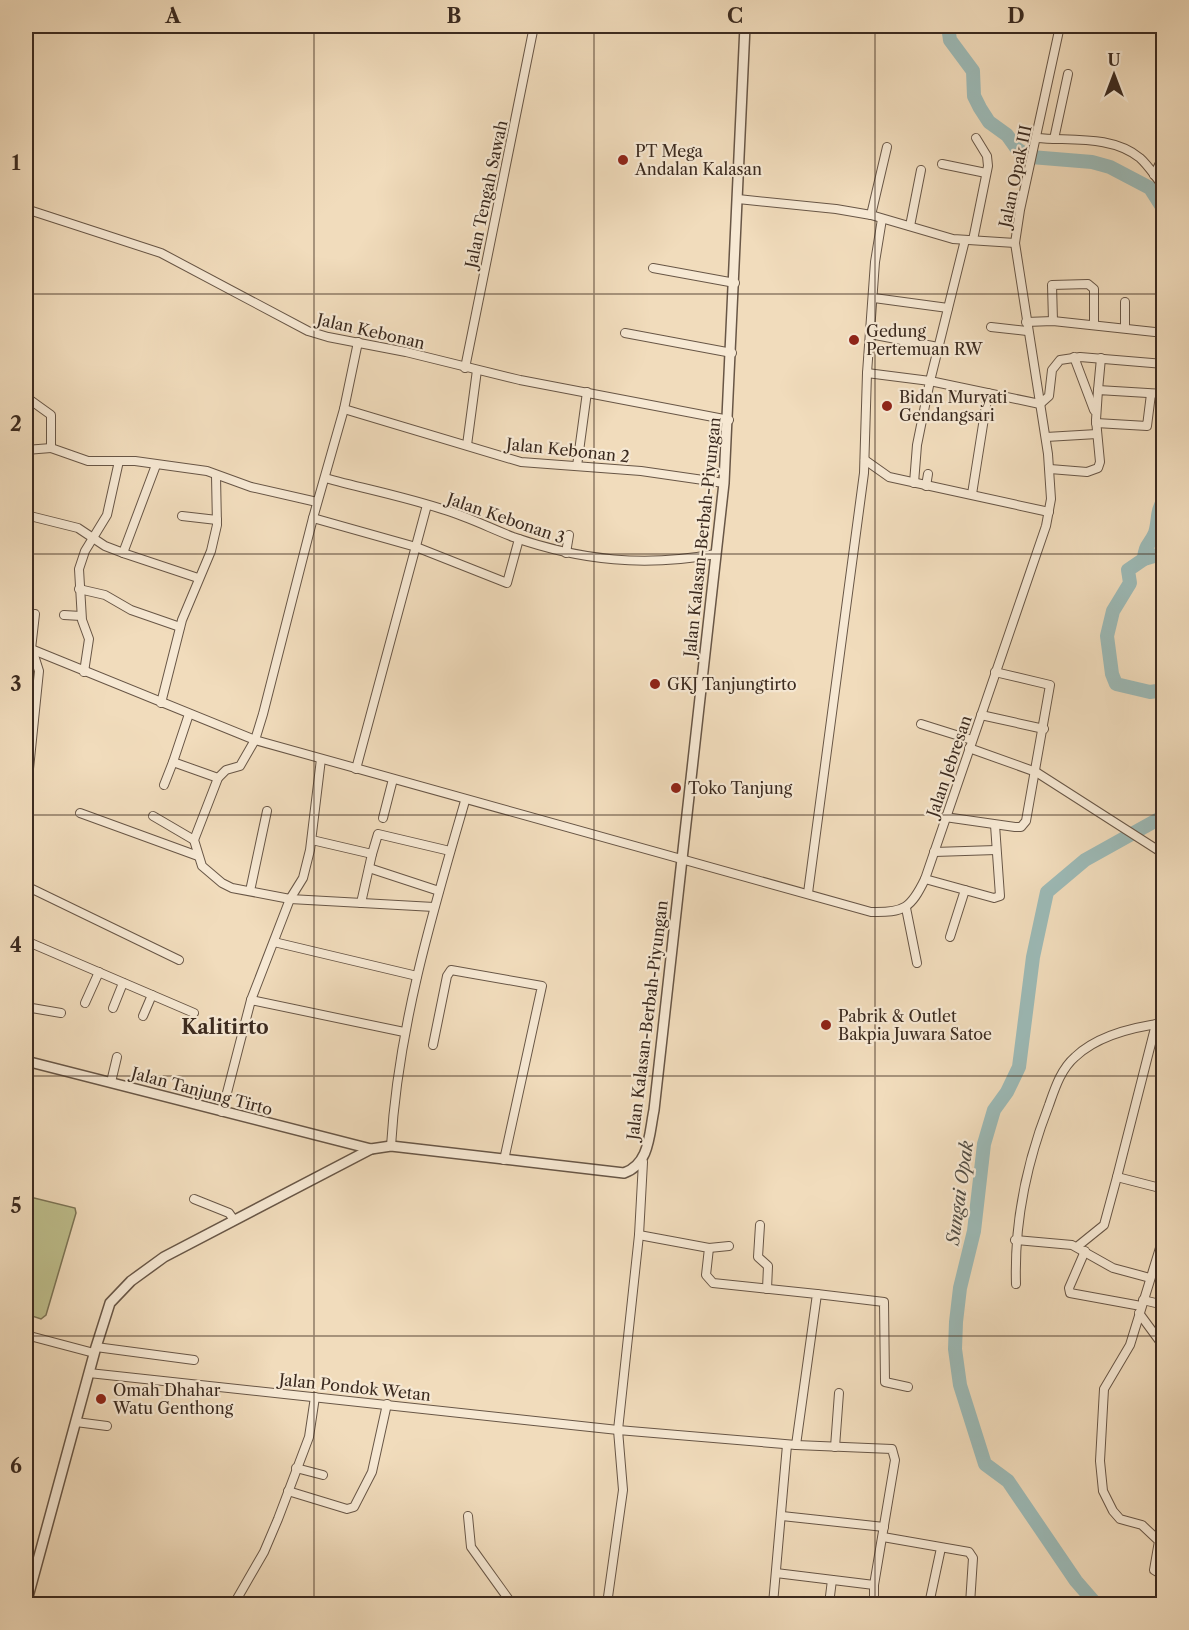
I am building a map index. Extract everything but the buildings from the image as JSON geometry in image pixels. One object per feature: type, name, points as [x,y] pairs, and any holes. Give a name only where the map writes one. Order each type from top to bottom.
[{"type":"street","name":"Jalan Tengah Sawah","points":[[465,368],[534,26]]},
{"type":"street","name":"Jalan Kalasan-Berbah-Piyungan","points":[[26,1605],[95,1350],[110,1304],[131,1281],[164,1257],[371,1149],[391,1146],[624,1173],[635,1169],[643,1162],[654,1110],[724,483],[729,420],[745,26]]},
{"type":"street","name":"Jalan Opak III","points":[[1040,404],[1015,243],[1020,210],[1060,26]]},
{"type":"street","points":[[1054,139],[1068,74]]},
{"type":"street","points":[[914,483],[917,445],[938,346],[986,173],[988,160],[976,138]]},
{"type":"street","points":[[1036,141],[1086,140],[1119,146],[1142,159],[1164,187]]},
{"type":"street","points":[[871,215],[887,147]]},
{"type":"street","points":[[1154,174],[1164,155]]},
{"type":"street","points":[[942,164],[986,173]]},
{"type":"street","points":[[910,226],[921,170]]},
{"type":"street","points":[[738,199],[836,208],[969,240],[1015,243]]},
{"type":"street","name":"Jalan Kebonan","points":[[26,209],[161,253],[308,331],[465,368],[662,409],[729,420]]},
{"type":"street","points":[[808,893],[865,460],[867,373],[875,262],[882,219]]},
{"type":"street","points":[[653,268],[735,283]]},
{"type":"street","points":[[1053,321],[1052,285],[1088,284],[1094,289],[1094,325]]},
{"type":"street","points":[[1162,289],[1164,298]]},
{"type":"street","points":[[874,298],[948,308]]},
{"type":"street","points":[[1125,302],[1125,328]]},
{"type":"street","points":[[1026,322],[1053,321],[1164,333]]},
{"type":"street","points":[[991,327],[1028,331]]},
{"type":"street","points":[[626,333],[732,353]]},
{"type":"street","points":[[870,334],[938,346]]},
{"type":"street","points":[[358,342],[344,410],[317,502],[255,740],[240,766],[226,770],[218,778],[195,840],[202,866],[222,883],[250,891],[290,899],[434,907]]},
{"type":"street","points":[[867,373],[930,381],[1040,404],[1049,396],[1054,366],[1060,360],[1074,357],[1101,358],[1164,364]]},
{"type":"street","points":[[1074,357],[1096,419]]},
{"type":"street","points":[[1050,469],[1087,472],[1098,468],[1100,462],[1096,419],[1101,358]]},
{"type":"street","points":[[467,445],[477,370]]},
{"type":"street","points":[[1098,390],[1164,394]]},
{"type":"street","points":[[577,466],[587,392]]},
{"type":"street","points":[[972,494],[988,393]]},
{"type":"street","points":[[1096,419],[1147,426],[1151,394]]},
{"type":"street","points":[[26,397],[51,415],[51,448]]},
{"type":"street","name":"Jalan Jebresan","points":[[906,908],[913,902],[925,879],[1033,565],[1049,512],[1050,469],[1040,404]]},
{"type":"street","name":"Jalan Kebonan 2","points":[[344,410],[521,462],[641,471],[724,483]]},
{"type":"street","points":[[1046,437],[1097,434]]},
{"type":"street","points":[[26,450],[51,448],[88,461],[119,461],[207,471],[216,476],[317,502]]},
{"type":"street","points":[[865,460],[889,477],[1049,512]]},
{"type":"street","points":[[84,672],[89,639],[81,616],[79,589],[82,559],[107,515],[119,461]]},
{"type":"street","points":[[123,553],[156,465]]},
{"type":"street","points":[[926,486],[928,474]]},
{"type":"street","points":[[161,703],[180,627],[198,578],[211,552],[217,520],[216,476]]},
{"type":"street","name":"Jalan Kebonan 3","points":[[325,478],[457,514],[519,539],[566,553],[595,558],[664,562],[716,554]]},
{"type":"street","points":[[356,769],[427,505]]},
{"type":"street","points":[[26,515],[68,524],[123,553],[198,578]]},
{"type":"street","points":[[182,516],[217,520]]},
{"type":"street","points":[[313,518],[416,546],[507,583],[519,539]]},
{"type":"street","points":[[566,553],[569,535]]},
{"type":"street","points":[[79,589],[105,595],[130,610],[180,627]]},
{"type":"street","points":[[26,798],[39,671],[29,648],[35,614]]},
{"type":"street","points":[[64,615],[81,616]]},
{"type":"street","points":[[29,648],[255,740],[465,801],[682,858],[871,912],[888,912],[906,908],[916,963]]},
{"type":"street","points":[[39,671],[49,662],[58,661]]},
{"type":"street","points":[[945,817],[995,825],[1024,825],[1044,729],[1050,685],[995,672]]},
{"type":"street","points":[[164,784],[189,714]]},
{"type":"street","points":[[981,715],[1044,729]]},
{"type":"street","points":[[921,724],[972,740]]},
{"type":"street","points":[[969,748],[1036,772],[1164,854]]},
{"type":"street","points":[[222,1112],[251,1000],[290,899],[303,878],[312,840],[321,759]]},
{"type":"street","points":[[173,762],[218,778]]},
{"type":"street","points":[[383,818],[393,779]]},
{"type":"street","points":[[391,1146],[404,1032],[434,907],[465,801]]},
{"type":"street","points":[[250,891],[267,812]]},
{"type":"street","points":[[80,813],[198,856]]},
{"type":"street","points":[[153,816],[195,840]]},
{"type":"street","points":[[925,879],[999,897],[995,825]]},
{"type":"street","points":[[361,903],[378,834],[450,851]]},
{"type":"street","points":[[312,840],[372,854]]},
{"type":"street","points":[[934,852],[996,850]]},
{"type":"street","points":[[369,868],[439,891]]},
{"type":"street","points":[[26,886],[179,960]]},
{"type":"street","points":[[950,937],[966,890]]},
{"type":"street","points":[[26,941],[194,1014]]},
{"type":"street","points":[[274,942],[417,976]]},
{"type":"street","points":[[433,1045],[447,976],[451,970],[542,986],[504,1160]]},
{"type":"street","points":[[85,1003],[99,972]]},
{"type":"street","points":[[113,1008],[123,983]]},
{"type":"street","points":[[143,1016],[152,995]]},
{"type":"street","points":[[251,1000],[404,1032]]},
{"type":"street","points":[[26,1007],[61,1013]]},
{"type":"street","points":[[1016,1284],[1017,1240],[1023,1184],[1038,1132],[1057,1082],[1074,1057],[1097,1042],[1132,1027],[1160,1023],[1104,1224],[1081,1249],[1069,1288],[1070,1293],[1141,1306],[1162,1305],[1164,1316]]},
{"type":"street","points":[[111,1082],[117,1057]]},
{"type":"street","name":"Jalan Tanjung Tirto","points":[[26,1061],[371,1149]]},
{"type":"street","points":[[351,1145],[352,1159]]},
{"type":"street","points":[[607,1605],[623,1490],[618,1430],[639,1235],[643,1162]]},
{"type":"street","points":[[1117,1177],[1164,1189]]},
{"type":"street","points":[[195,1198],[230,1213],[234,1220]]},
{"type":"street","points":[[760,1226],[758,1257],[768,1266],[767,1289]]},
{"type":"street","points":[[639,1235],[709,1248],[729,1246]]},
{"type":"street","points":[[1164,1235],[1130,1345],[1104,1389],[1100,1461],[1103,1491],[1113,1510],[1120,1518],[1142,1525],[1159,1541],[1154,1570],[1164,1576]]},
{"type":"street","points":[[1017,1240],[1081,1249],[1113,1268],[1150,1278]]},
{"type":"street","points":[[709,1248],[706,1275],[711,1281],[884,1302],[885,1382],[908,1387]]},
{"type":"street","points":[[773,1605],[792,1445],[817,1294]]},
{"type":"street","points":[[1141,1306],[1164,1347]]},
{"type":"street","points":[[26,1335],[95,1350],[194,1360]]},
{"type":"street","name":"Jalan Pondok Wetan","points":[[89,1373],[618,1430],[835,1448],[887,1448],[895,1452],[884,1527]]},
{"type":"street","points":[[835,1448],[839,1393]]},
{"type":"street","points":[[234,1605],[264,1552],[309,1437],[315,1396]]},
{"type":"street","points":[[288,1491],[346,1509],[354,1507],[372,1472],[387,1404]]},
{"type":"street","points":[[76,1422],[107,1426]]},
{"type":"street","points":[[296,1468],[323,1475]]},
{"type":"street","points":[[468,1516],[471,1547],[512,1605]]},
{"type":"street","points":[[782,1516],[884,1527],[874,1585],[874,1605]]},
{"type":"street","points":[[883,1537],[966,1551],[972,1554],[970,1605]]},
{"type":"street","points":[[929,1605],[941,1548]]},
{"type":"street","points":[[776,1573],[874,1585]]},
{"type":"street","points":[[829,1605],[832,1580]]},
{"type":"green space","points":[[26,1196],[75,1208],[76,1213],[46,1315],[41,1319],[26,1314]]},
{"type":"waterway","points":[[948,26],[950,40],[973,71],[974,96],[980,108],[989,122],[1007,135],[1017,149],[1031,157],[1092,162],[1110,167],[1150,188],[1164,210]]},
{"type":"waterway","points":[[1144,559],[1147,547],[1155,533],[1164,500]]},
{"type":"waterway","name":"Sungai Opak","points":[[1164,553],[1144,559],[1128,570],[1130,583],[1113,611],[1107,636],[1112,674],[1116,684],[1150,692],[1164,690]]},
{"type":"waterway","name":"Sungai Opak","points":[[1096,1604],[1076,1581],[1008,1481],[985,1464],[960,1385],[955,1349],[956,1322],[960,1288],[974,1231],[984,1144],[994,1110],[1007,1092],[1019,1067],[1033,957],[1047,892],[1085,860],[1164,816]]},
{"type":"place","name":"PT Mega Andalan Kalasan","points":[[623,160]]},
{"type":"place","name":"Gedung Pertemuan RW","points":[[854,340]]},
{"type":"place","name":"Bidan Muryati Gendangsari","points":[[887,406]]},
{"type":"place","name":"GKJ Tanjungtirto","points":[[655,684]]},
{"type":"place","name":"Toko Tanjung","points":[[676,788]]},
{"type":"place","name":"Pabrik & Outlet Bakpia Juwara Satoe","points":[[826,1025]]},
{"type":"place","name":"Omah Dhahar Watu Genthong","points":[[101,1399]]},
{"type":"district","name":"Kalitirto","points":[[225,1027]]}]
